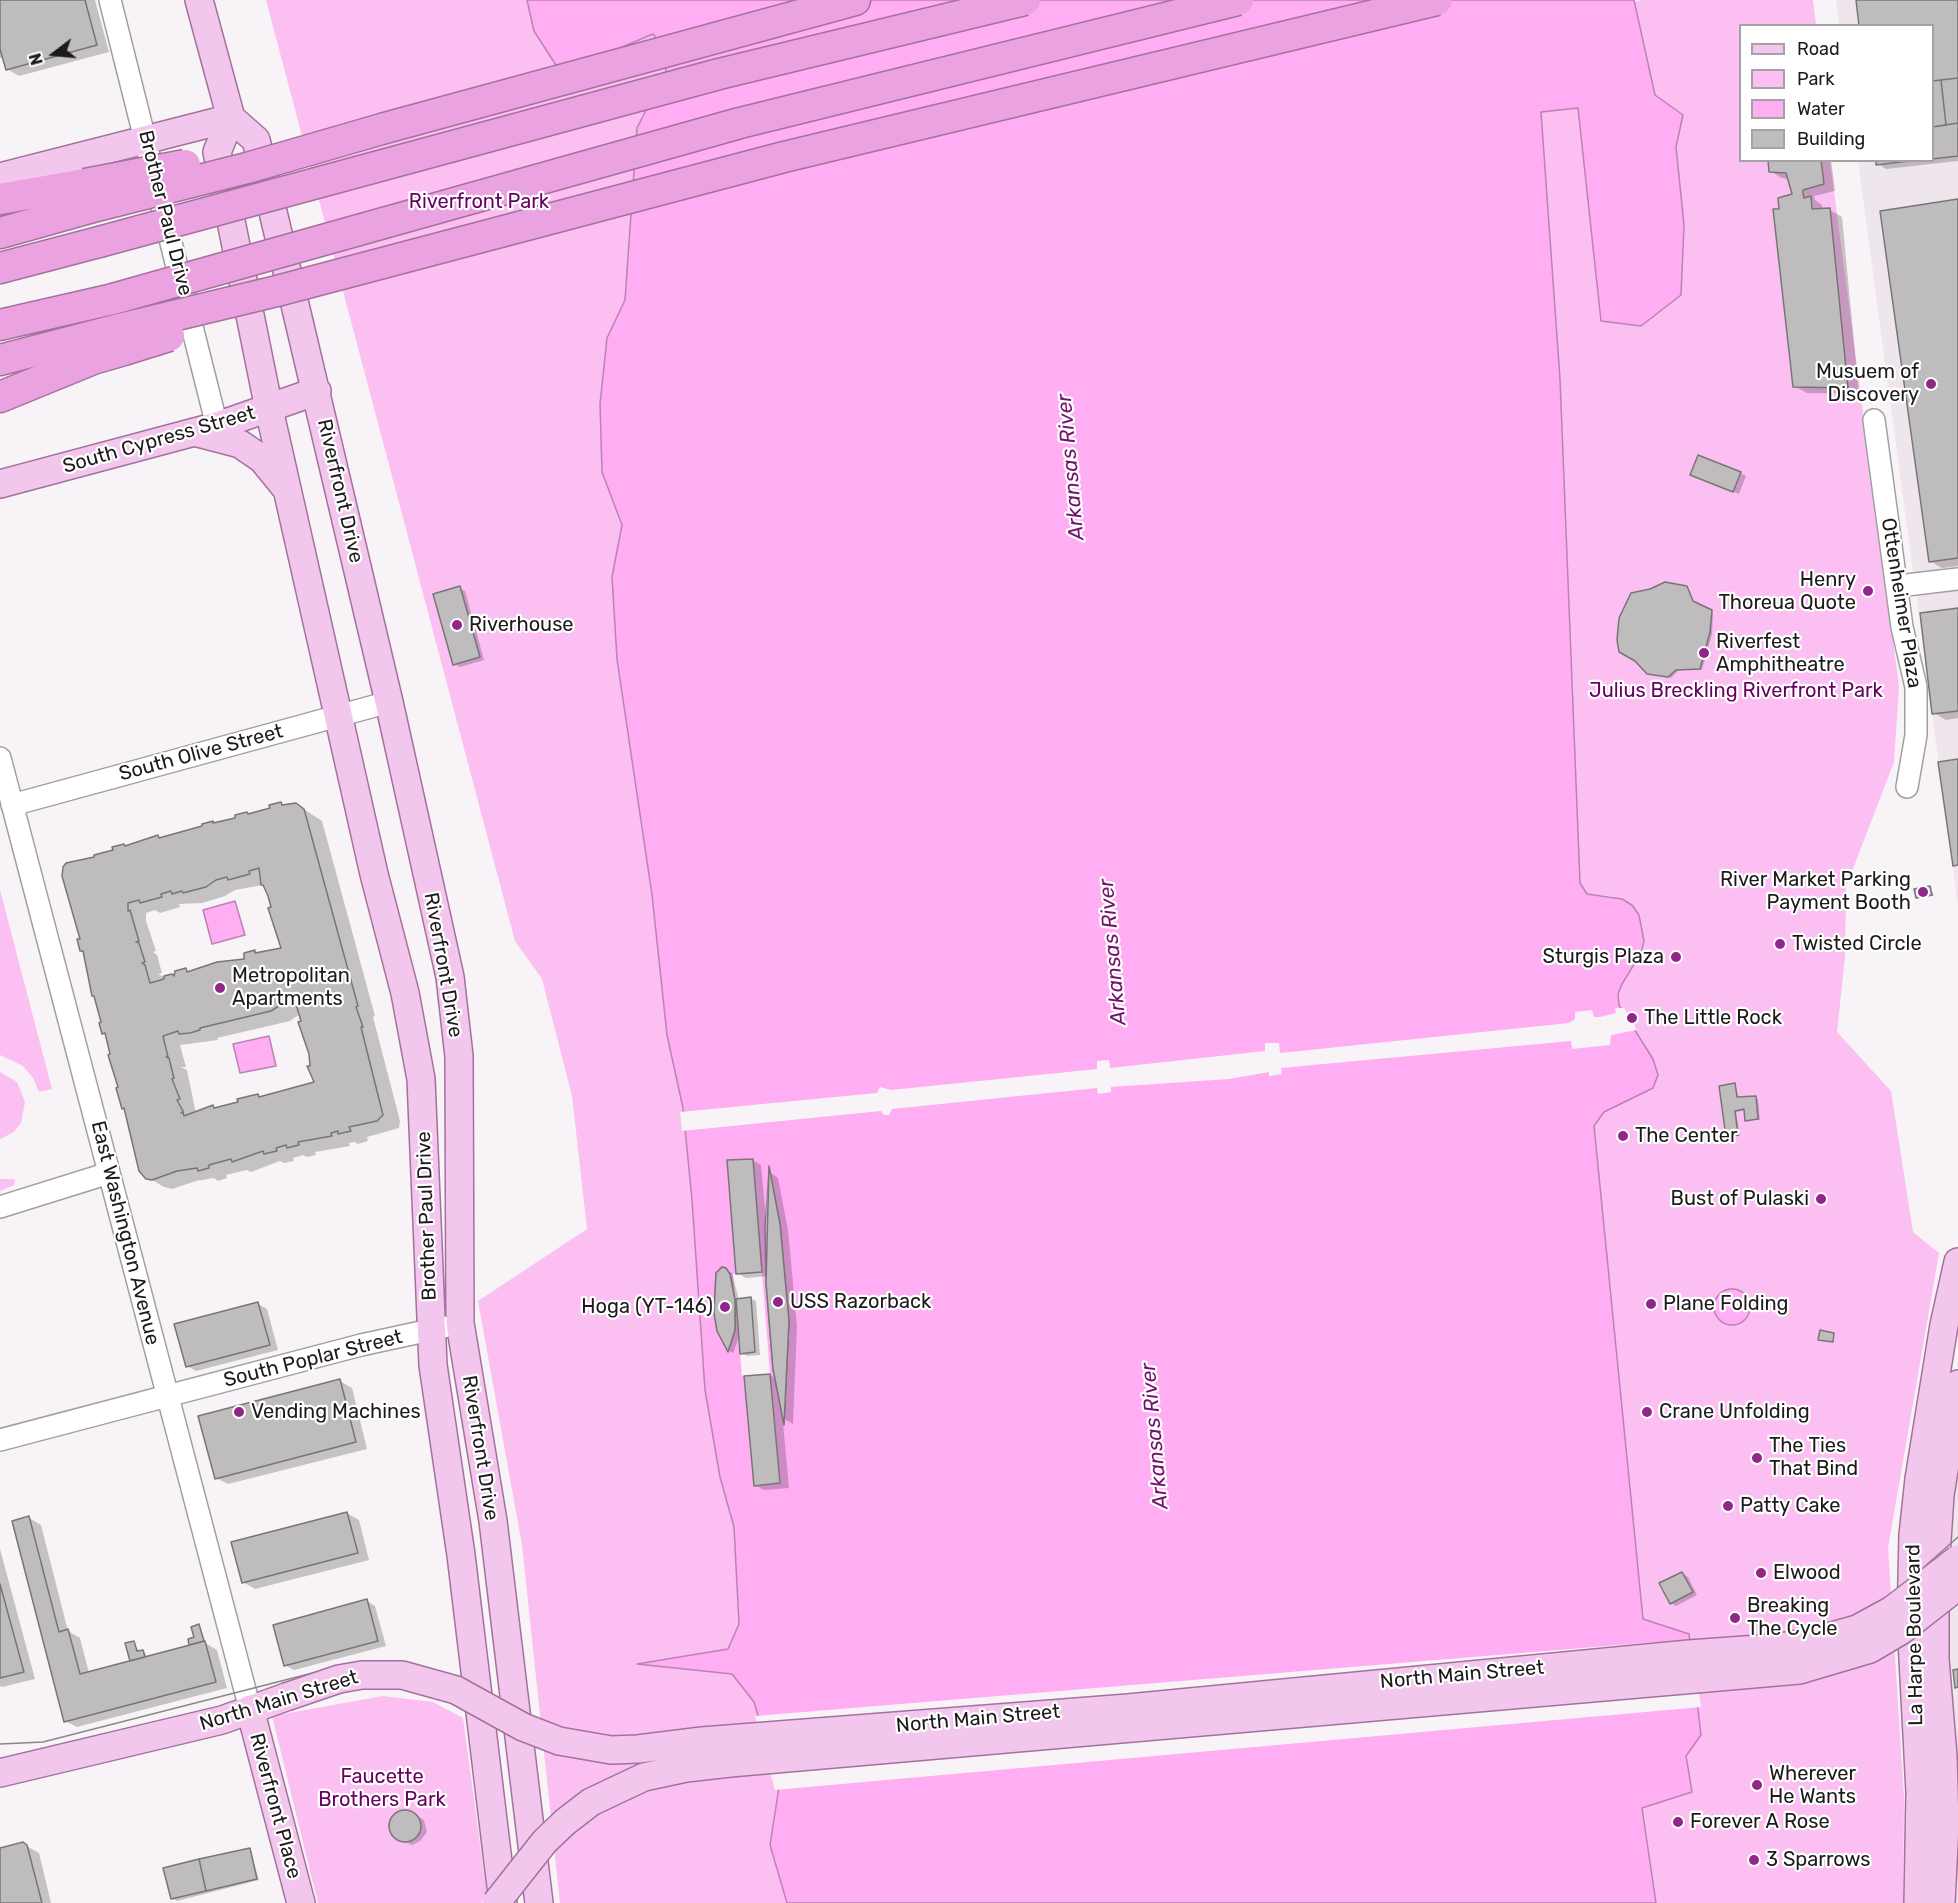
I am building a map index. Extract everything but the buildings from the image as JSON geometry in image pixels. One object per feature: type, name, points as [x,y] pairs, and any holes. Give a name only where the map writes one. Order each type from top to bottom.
[{"type":"highway","points":[[0,199],[87,196],[247,168],[385,128],[855,0]]},
{"type":"highway","points":[[0,268],[719,74],[1025,0]]},
{"type":"highway","points":[[0,325],[113,299],[430,208],[740,123],[1238,0]]},
{"type":"highway","points":[[0,360],[122,340],[261,309],[277,291],[784,158],[1437,0]]},
{"type":"highway","points":[[0,233],[87,196]]},
{"type":"highway","points":[[0,397],[93,359],[122,340]]},
{"type":"main road","points":[[199,0],[231,118],[217,152],[269,409],[339,717]]},
{"type":"main road","points":[[0,177],[231,118]]},
{"type":"main road","name":"Riverfront Drive","points":[[231,118],[256,140],[389,702],[455,1008],[459,1101],[457,1221],[460,1323],[493,1521],[539,1903]]},
{"type":"main road","name":"South Cypress Street","points":[[0,484],[206,429],[317,391]]},
{"type":"main road","points":[[206,429],[240,444],[262,459],[290,495]]},
{"type":"main road","name":"Brother Paul Drive","points":[[339,717],[374,874],[405,993],[421,1079],[433,1365],[461,1556],[503,1903]]},
{"type":"main road","name":"La Harpe Boulevard","points":[[1918,1903],[1920,1792],[1911,1621],[1913,1534],[1919,1479],[1944,1325],[1958,1262]]},
{"type":"main road","name":"La Harpe Boulevard","points":[[1941,1903],[1945,1824],[1943,1756],[1935,1659],[1935,1571],[1940,1495],[1958,1384]]},
{"type":"main road","name":"North Main Street","points":[[0,1773],[222,1720],[339,1679],[363,1675],[402,1675],[456,1690],[523,1727],[558,1741],[611,1750],[1116,1708],[1773,1648],[1811,1642],[1857,1629],[1892,1610],[1958,1559]]},
{"type":"main road","name":"North Main Street","points":[[496,1903],[545,1841],[565,1822],[591,1802],[617,1787],[655,1774],[730,1763],[1799,1670],[1870,1649],[1902,1630],[1958,1586]]},
{"type":"main road","name":"Riverfront Place","points":[[250,1709],[301,1903]]},
{"type":"street","name":"Brother Paul Drive","points":[[110,0],[147,140],[206,429]]},
{"type":"street","name":"Ottenheimer Plaza","points":[[1874,420],[1904,635],[1916,687],[1916,735],[1907,787]]},
{"type":"street","points":[[1898,586],[1958,579]]},
{"type":"street","name":"South Olive Street","points":[[12,805],[389,702]]},
{"type":"street","name":"East Washington Avenue","points":[[0,758],[250,1709]]},
{"type":"street","points":[[0,1207],[109,1173]]},
{"type":"street","name":"South Poplar Street","points":[[0,1440],[361,1345],[460,1323]]},
{"type":"shaded area","points":[[1836,0],[1958,0],[1958,906],[1858,162],[1934,162],[1934,24],[1839,24]]},
{"type":"shaded area","points":[[1958,1469],[1958,1903],[1953,1903],[1947,1654],[1950,1518]]},
{"type":"green space","name":"Riverfront Park","points":[[266,0],[527,0],[534,31],[561,72],[653,34],[661,44],[666,71],[637,128],[625,300],[607,338],[600,404],[602,472],[622,525],[612,577],[617,659],[652,895],[667,1035],[683,1108],[692,1200],[705,1390],[734,1527],[739,1624],[728,1649],[640,1663],[732,1674],[755,1702],[779,1787],[770,1845],[787,1903],[560,1903],[522,1545],[478,1301],[587,1229],[572,1096],[542,979],[515,941]]},
{"type":"green space","name":"Julius Breckling Riverfront Park","points":[[1642,0],[1813,0],[1816,24],[1739,24],[1739,162],[1830,162],[1899,686],[1894,762],[1846,887],[1845,957],[1837,1032],[1891,1091],[1913,1232],[1939,1253],[1888,1548],[1904,1797],[1903,1903],[1656,1903],[1642,1808],[1701,1735],[1689,1635],[1643,1625],[1594,1126],[1604,1112],[1653,1088],[1635,1033],[1619,1005],[1618,994],[1641,953],[1644,941],[1639,915],[1611,896],[1587,894],[1582,890],[1580,883],[1560,379],[1541,112],[1636,18],[1634,2]]},
{"type":"green space","points":[[0,890],[52,1089],[39,1092],[33,1078],[23,1066],[0,1055]]},
{"type":"green space","points":[[0,1072],[17,1082],[25,1102],[21,1123],[14,1132],[0,1139]]},
{"type":"green space","points":[[0,1179],[15,1179],[14,1185],[0,1191]]},
{"type":"green space","name":"Faucette Brothers Park","points":[[383,1696],[433,1702],[463,1718],[487,1896],[481,1903],[318,1903],[272,1716]]},
{"type":"water","name":"Arkansas River","points":[[527,0],[1634,0],[1655,95],[1683,115],[1676,147],[1684,225],[1681,295],[1641,326],[1601,321],[1578,108],[1541,112],[1560,379],[1580,883],[1587,894],[1622,899],[1632,905],[1639,915],[1644,941],[1641,953],[1618,994],[1619,1005],[1653,1059],[1658,1075],[1653,1088],[1604,1112],[1594,1126],[1643,1619],[1689,1634],[1701,1735],[1686,1756],[1692,1792],[1642,1808],[1656,1903],[787,1903],[770,1845],[779,1787],[754,1702],[732,1674],[637,1664],[728,1649],[739,1624],[734,1527],[720,1477],[705,1390],[692,1200],[683,1108],[667,1035],[652,895],[617,659],[612,577],[622,525],[602,472],[600,404],[607,338],[625,300],[637,128],[666,71],[661,44],[653,34],[561,73],[534,31]],"holes":[[[769,1170],[780,1224],[789,1321],[784,1422],[773,1369],[766,1283],[765,1226]],[[722,1267],[730,1274],[735,1300],[735,1330],[728,1351],[717,1331],[714,1313],[716,1273]]]},
{"type":"water","points":[[235,901],[245,935],[212,944],[203,910]]},
{"type":"water","points":[[269,1036],[276,1066],[240,1073],[233,1044]]},
{"type":"water","points":[[1732,1289],[1744,1295],[1750,1307],[1744,1319],[1732,1325],[1720,1319],[1714,1307],[1720,1295]]},
{"type":"pier","points":[[1615,1008],[1624,1008],[1637,1030],[1611,1035],[1610,1045],[1572,1049],[1571,1041],[1281,1068],[1282,1074],[1269,1076],[1269,1072],[1229,1079],[1111,1087],[1111,1092],[1098,1094],[1097,1088],[892,1109],[889,1115],[884,1115],[881,1111],[682,1131],[680,1112],[877,1093],[880,1087],[891,1090],[1097,1069],[1097,1061],[1109,1060],[1110,1068],[1265,1051],[1265,1043],[1279,1043],[1280,1053],[1569,1023],[1575,1019],[1575,1012],[1592,1010],[1594,1017],[1600,1017],[1616,1013]]},
{"type":"pier","points":[[762,1272],[770,1374],[742,1376],[733,1274]]},
{"type":"pier","points":[[1692,1639],[1701,1707],[775,1790],[755,1716]]},
{"type":"tram line","points":[[0,1744],[43,1742],[332,1668],[368,1662],[388,1662],[427,1669],[451,1677],[545,1726],[595,1738],[619,1740],[1795,1638],[1842,1624],[1887,1600],[1958,1537]]},
{"type":"place","name":"Musuem of Discovery","points":[[1931,384]]},
{"type":"place","name":"Henry Thoreua Quote","points":[[1868,591]]},
{"type":"place","name":"Riverhouse","points":[[457,625]]},
{"type":"place","name":"Riverfest Amphitheatre","points":[[1704,653]]},
{"type":"place","name":"River Market Parking Payment Booth","points":[[1923,892]]},
{"type":"place","name":"Twisted Circle","points":[[1780,944]]},
{"type":"place","name":"Sturgis Plaza","points":[[1676,957]]},
{"type":"place","name":"Metropolitan Apartments","points":[[220,988]]},
{"type":"place","name":"The Little Rock","points":[[1632,1018]]},
{"type":"place","name":"The Center","points":[[1623,1136]]},
{"type":"place","name":"Bust of Pulaski","points":[[1821,1199]]},
{"type":"place","name":"USS Razorback","points":[[778,1302]]},
{"type":"place","name":"Plane Folding","points":[[1651,1304]]},
{"type":"place","name":"Hoga (YT-146)","points":[[725,1307]]},
{"type":"place","name":"Vending Machines","points":[[239,1412]]},
{"type":"place","name":"Crane Unfolding","points":[[1647,1412]]},
{"type":"place","name":"The Ties That Bind","points":[[1757,1458]]},
{"type":"place","name":"Patty Cake","points":[[1728,1506]]},
{"type":"place","name":"Elwood","points":[[1761,1573]]},
{"type":"place","name":"Breaking The Cycle","points":[[1735,1618]]},
{"type":"place","name":"Wherever He Wants","points":[[1757,1785]]},
{"type":"place","name":"Forever A Rose","points":[[1678,1822]]},
{"type":"place","name":"3 Sparrows","points":[[1754,1860]]}]
